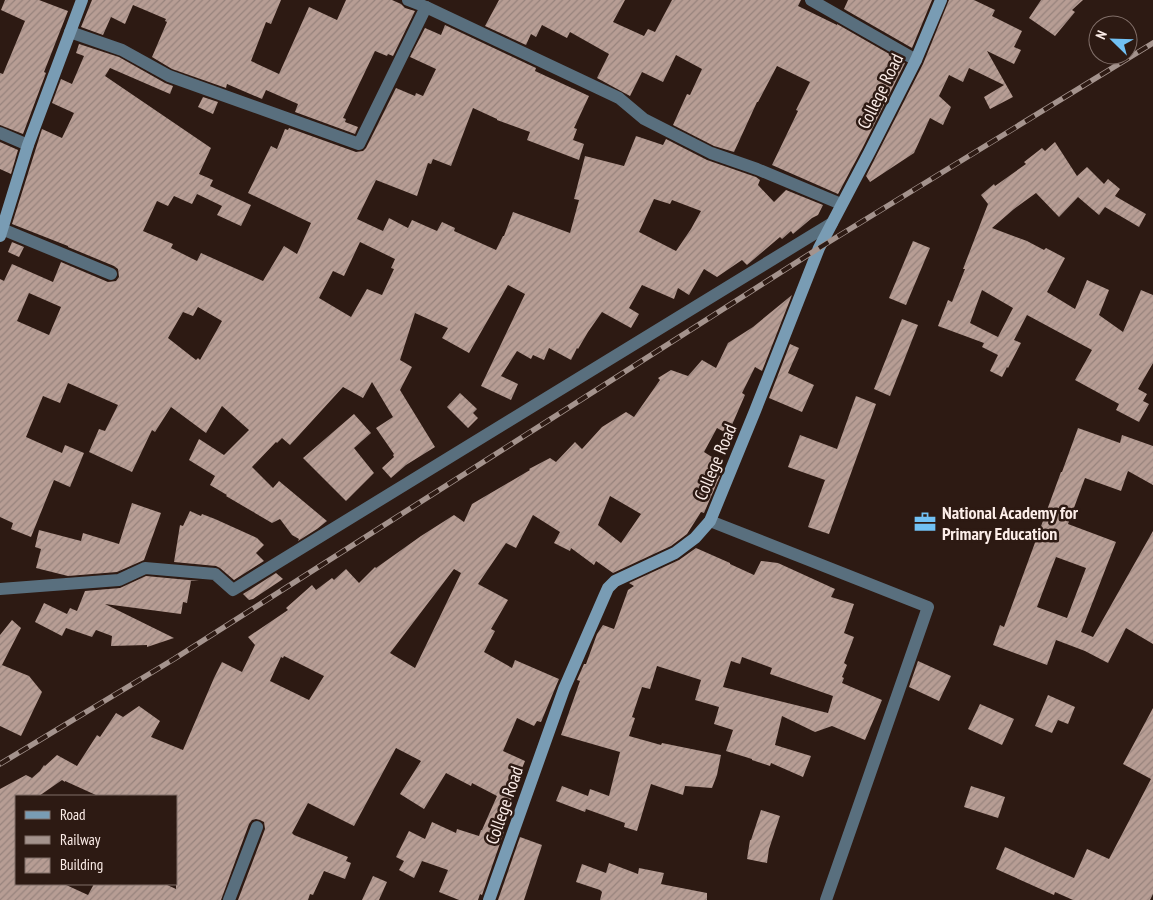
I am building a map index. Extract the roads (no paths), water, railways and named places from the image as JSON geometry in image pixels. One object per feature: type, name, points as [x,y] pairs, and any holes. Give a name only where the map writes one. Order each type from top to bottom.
[{"type":"street","points":[[82,0],[28,145],[1,233],[111,274]]},
{"type":"street","points":[[408,0],[619,98],[644,119],[711,153],[757,169],[841,204]]},
{"type":"street","points":[[811,0],[916,60]]},
{"type":"street","name":"College Road","points":[[489,900],[564,688],[608,588],[615,581],[675,552],[695,538],[710,521],[819,248],[916,60],[941,0]]},
{"type":"street","points":[[70,32],[122,50],[169,76],[359,144],[426,7]]},
{"type":"street","points":[[0,132],[28,145]]},
{"type":"street","points":[[0,590],[119,580],[144,568],[215,574],[233,590],[832,223]]},
{"type":"street","points":[[710,521],[928,606],[826,900]]},
{"type":"street","points":[[229,900],[258,827]]},
{"type":"railway","points":[[0,764],[174,659],[819,248],[1153,43]]},
{"type":"place","name":"National Academy for Primary Education","points":[[925,522]]}]
